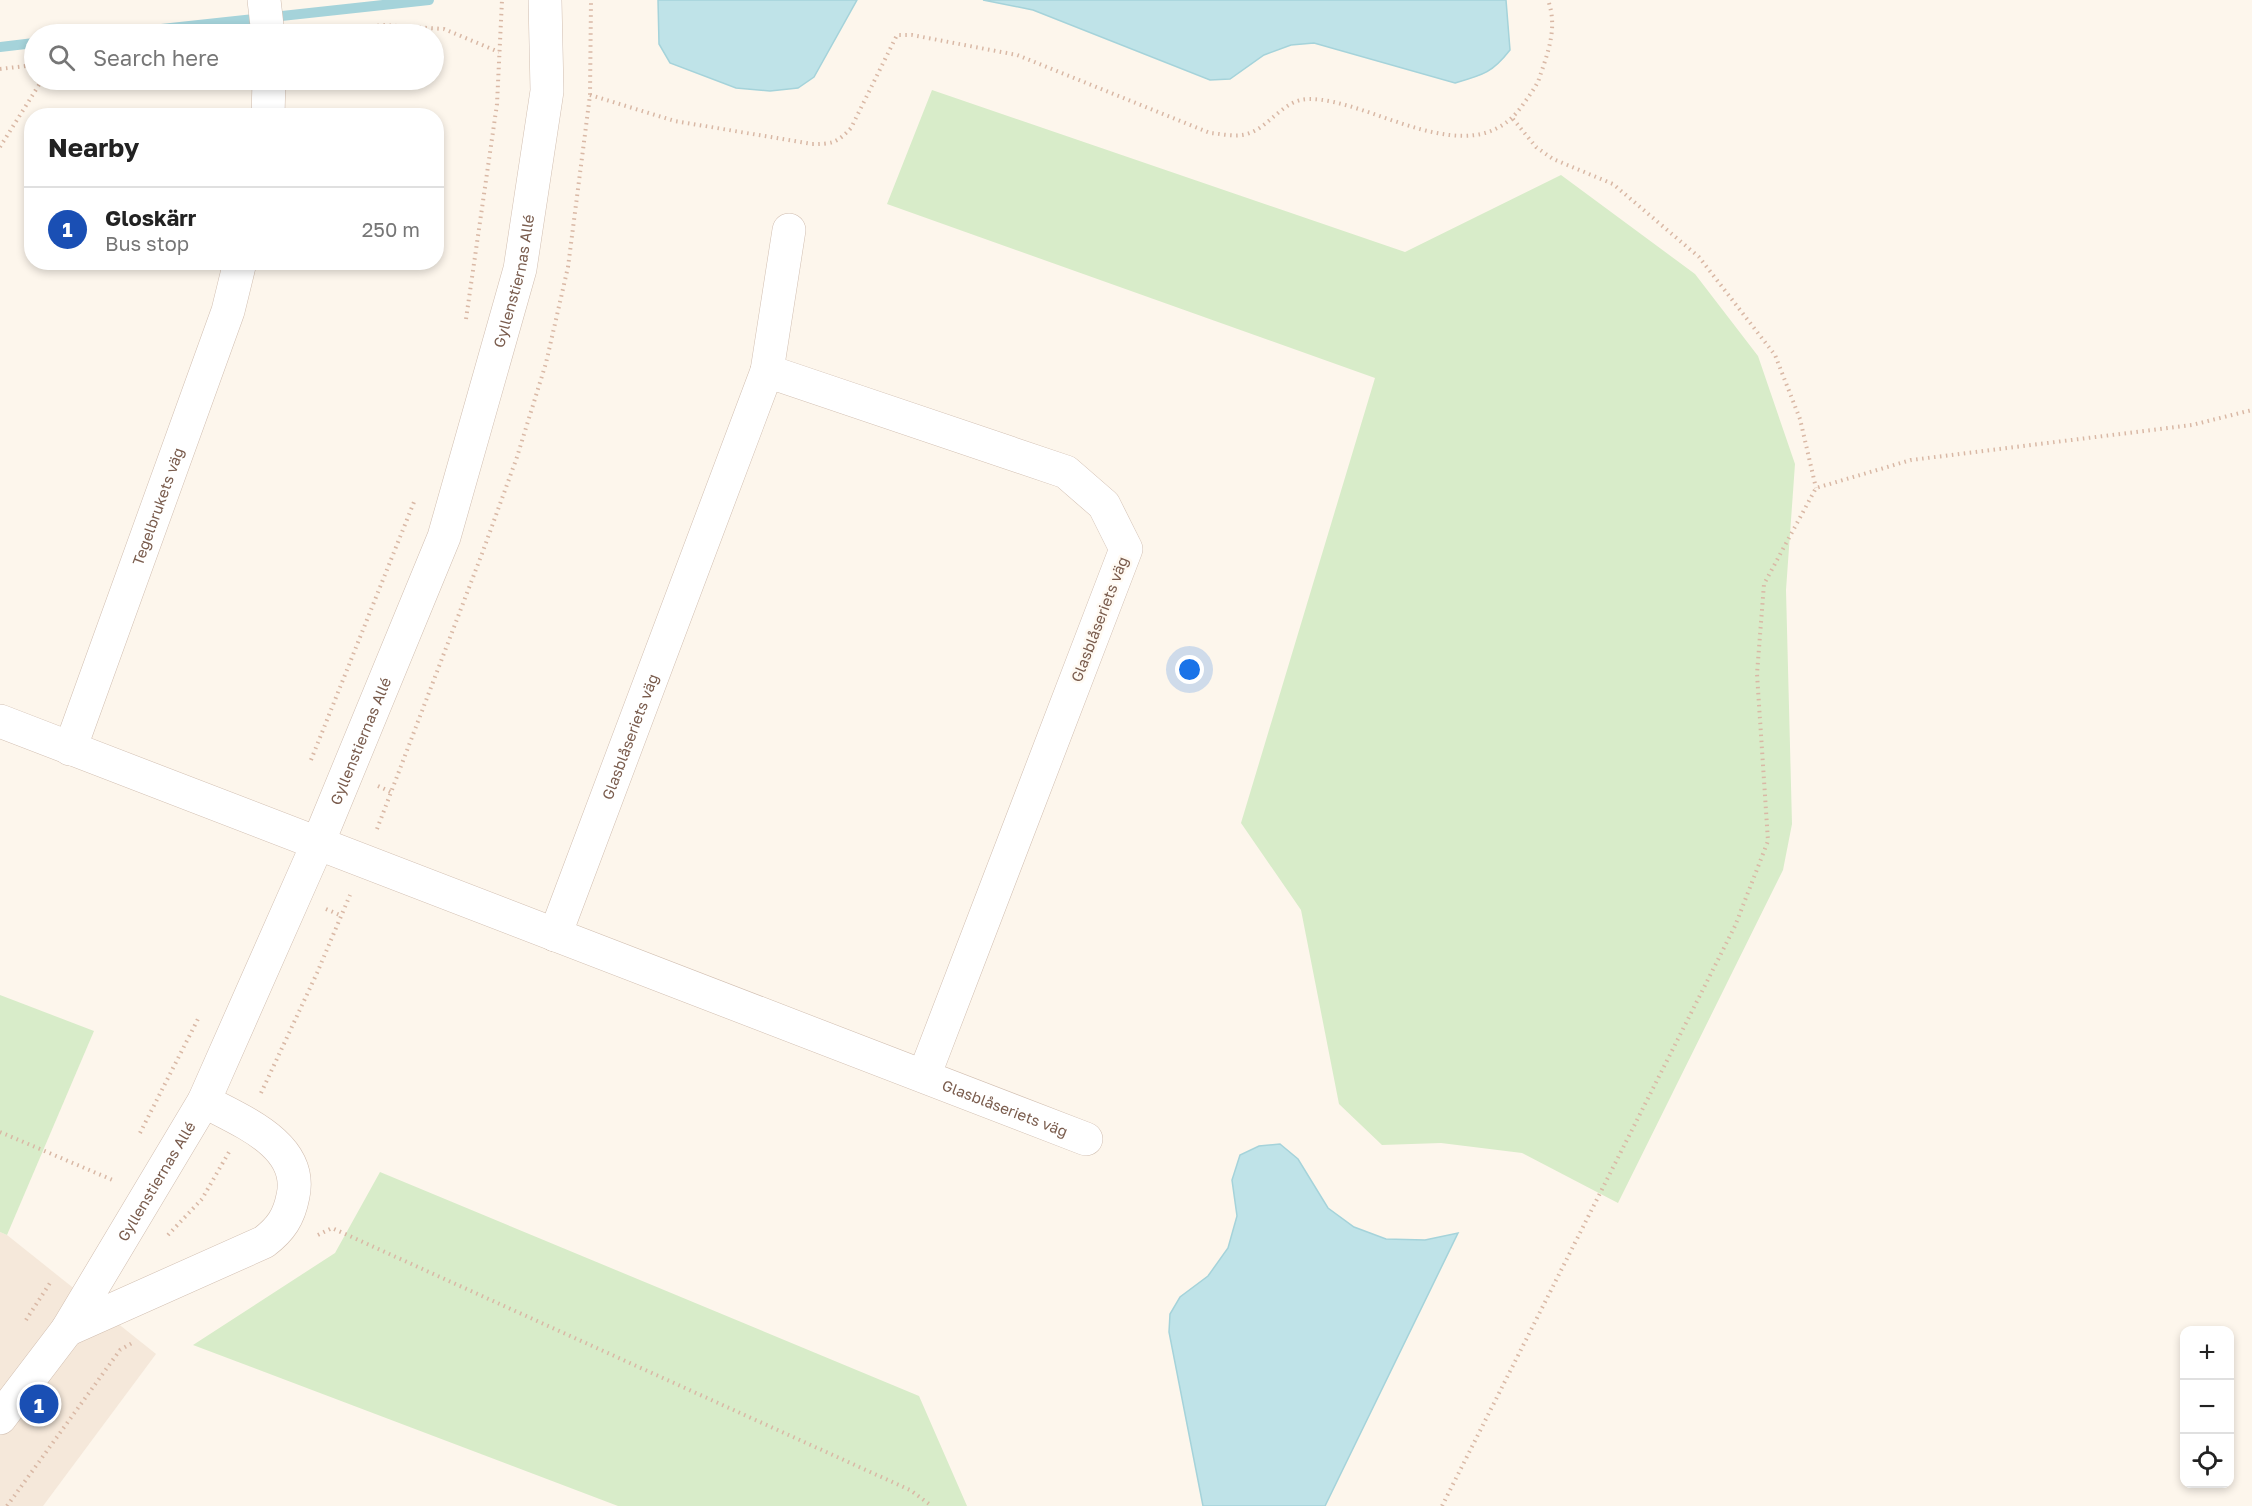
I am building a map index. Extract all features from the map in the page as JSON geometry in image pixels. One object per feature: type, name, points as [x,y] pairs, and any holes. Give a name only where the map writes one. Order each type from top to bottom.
[{"type":"street","name":"Gyllenstiernas Allé","points":[[0,1418],[67,1330],[204,1101],[318,843],[444,537],[520,269],[547,91],[545,0]]},
{"type":"street","points":[[268,108],[269,90]]},
{"type":"street","name":"Glasblåseriets väg","points":[[555,934],[768,372],[789,230]]},
{"type":"street","name":"Tegelbrukets väg","points":[[70,748],[224,323],[238,270]]},
{"type":"street","name":"Glasblåseriets väg","points":[[768,372],[1066,472],[1104,505],[1126,549],[924,1076]]},
{"type":"street","points":[[0,722],[318,843]]},
{"type":"street","name":"Glasblåseriets väg","points":[[318,843],[1086,1138]]},
{"type":"street","points":[[67,1330],[264,1242],[278,1231],[290,1213],[295,1186],[286,1154],[268,1136],[204,1101]]},
{"type":"path","points":[[466,322],[497,104],[502,0]]},
{"type":"path","points":[[590,95],[675,121],[812,144],[830,144],[840,140],[851,128],[897,35],[912,35],[1017,55],[1210,133],[1235,136],[1251,132],[1289,105],[1307,99],[1339,104],[1418,130],[1457,136],[1487,132],[1513,119],[1536,87],[1548,52],[1554,16],[1548,0]]},
{"type":"path","points":[[444,29],[499,52]]},
{"type":"path","points":[[0,69],[24,66]]},
{"type":"path","points":[[24,108],[36,90]]},
{"type":"path","points":[[0,147],[24,109]]},
{"type":"path","points":[[1442,1506],[1736,926],[1768,841],[1757,674],[1764,584],[1816,488],[1800,419],[1775,355],[1699,257],[1613,184],[1553,159],[1536,147],[1513,119]]},
{"type":"path","points":[[1816,488],[1911,460],[2192,425],[2252,410]]},
{"type":"path","points":[[307,769],[416,497]]},
{"type":"path","points":[[137,1139],[201,1013]]},
{"type":"path","points":[[0,1132],[116,1181],[109,1191]]},
{"type":"path","points":[[312,1238],[332,1228],[910,1490],[932,1506]]},
{"type":"path","points":[[20,1330],[52,1281]]},
{"type":"shaded area","points":[[0,1232],[7,1235],[156,1354],[43,1506],[0,1506]]},
{"type":"green space","points":[[932,90],[1405,252],[1561,175],[1695,274],[1758,356],[1795,464],[1786,590],[1792,824],[1783,870],[1618,1203],[1522,1153],[1441,1143],[1382,1145],[1339,1104],[1301,910],[1241,823],[1375,378],[887,204]]},
{"type":"green space","points":[[0,995],[94,1031],[7,1235],[0,1232]]},
{"type":"green space","points":[[380,1172],[919,1396],[967,1506],[618,1506],[193,1345],[335,1253]]},
{"type":"water","points":[[658,0],[857,0],[814,77],[798,88],[770,91],[736,88],[670,63],[659,44]]},
{"type":"water","points":[[983,0],[1506,0],[1510,50],[1498,64],[1486,72],[1455,83],[1314,43],[1291,45],[1264,55],[1230,79],[1210,80],[1033,10]]},
{"type":"water","points":[[1280,1144],[1298,1159],[1328,1208],[1354,1227],[1386,1239],[1425,1240],[1458,1233],[1325,1506],[1203,1506],[1169,1332],[1170,1314],[1180,1297],[1208,1276],[1228,1248],[1237,1216],[1232,1180],[1240,1155],[1259,1146]]},
{"type":"waterway","points":[[207,24],[429,0]]},
{"type":"waterway","points":[[0,47],[24,44]]},
{"type":"place","name":"Gloskärr","points":[[39,1404]]}]
